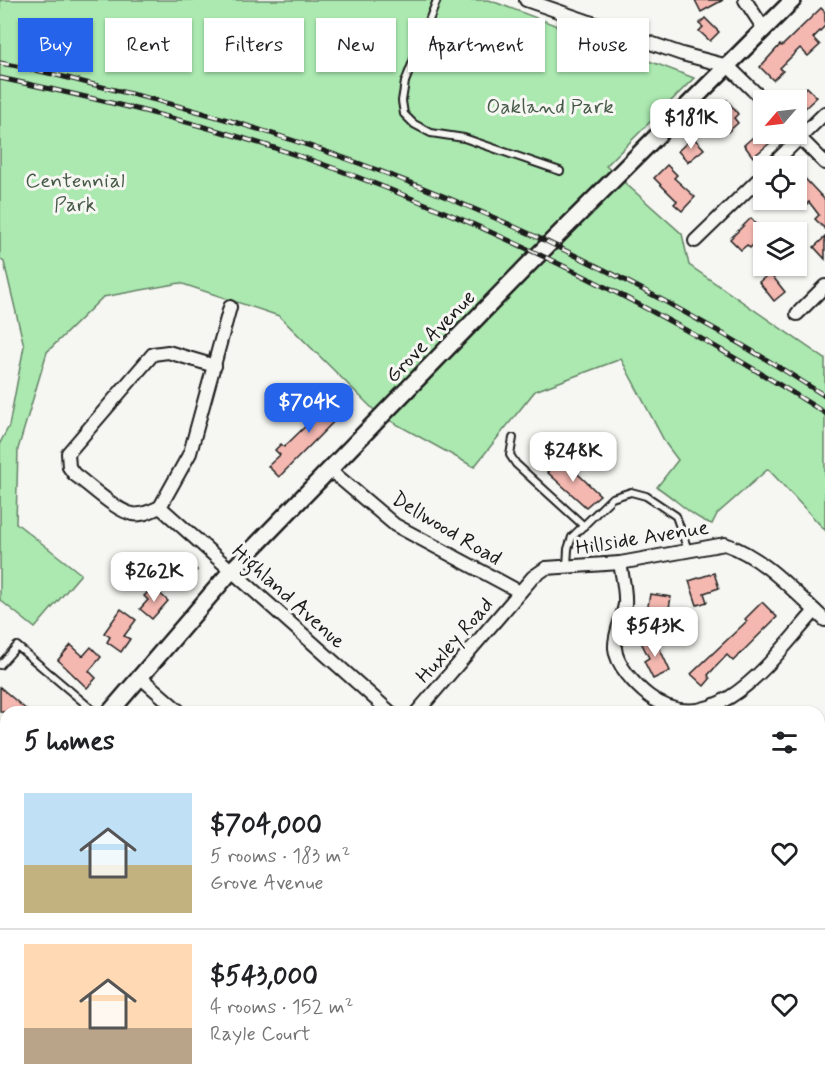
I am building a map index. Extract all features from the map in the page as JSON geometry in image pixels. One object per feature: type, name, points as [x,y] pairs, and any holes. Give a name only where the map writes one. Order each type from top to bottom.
[{"type":"street","points":[[526,0],[682,54],[728,66],[753,90]]},
{"type":"street","points":[[746,0],[764,29]]},
{"type":"street","name":"Grove Avenue","points":[[115,706],[232,570],[793,0]]},
{"type":"street","points":[[807,128],[825,113]]},
{"type":"street","points":[[780,156],[791,144]]},
{"type":"street","points":[[806,144],[825,163]]},
{"type":"street","points":[[695,241],[753,185]]},
{"type":"street","points":[[797,314],[825,286]]},
{"type":"street","points":[[215,366],[168,352],[153,354],[68,453],[69,467],[74,474],[132,514],[144,514],[160,507],[190,453],[215,366],[230,307]]},
{"type":"street","name":"Dellwood Road","points":[[329,469],[395,525],[520,592]]},
{"type":"street","name":"Highland Avenue","points":[[160,507],[383,706]]},
{"type":"street","name":"Hillside Avenue","points":[[520,592],[533,577],[546,568],[620,563],[724,544],[740,549],[825,620]]},
{"type":"street","points":[[620,563],[625,605],[615,649],[621,664],[640,689],[662,706]]},
{"type":"street","name":"Huxley Road","points":[[422,706],[520,592]]},
{"type":"street","points":[[714,706],[747,685],[815,611]]},
{"type":"street","points":[[140,677],[173,706]]},
{"type":"lane","points":[[437,0],[405,82],[402,101],[404,114],[414,124],[431,133],[464,138],[560,171]]},
{"type":"lane","points":[[513,438],[510,455],[516,464],[584,526]]},
{"type":"lane","points":[[567,567],[568,549],[572,537],[620,493],[640,493],[676,516],[688,550]]},
{"type":"lane","points":[[0,665],[17,646],[88,706]]},
{"type":"green space","points":[[0,0],[489,0],[536,18],[408,18],[408,72],[545,72],[545,21],[557,26],[557,72],[649,72],[649,61],[694,78],[606,166],[682,234],[689,265],[825,359],[825,530],[768,469],[717,514],[712,524],[691,513],[657,487],[678,460],[666,444],[621,359],[535,391],[474,467],[378,414],[279,316],[180,283],[103,297],[47,352],[18,449],[16,523],[81,574],[35,628],[0,600],[0,443],[9,426],[24,346],[4,262],[0,259]]},
{"type":"building","points":[[695,0],[723,0],[701,12]]},
{"type":"building","points":[[821,8],[825,12],[825,26],[813,38],[820,45],[808,56],[800,48],[780,68],[783,71],[773,80],[760,67],[780,45],[782,46]]},
{"type":"building","points":[[705,18],[719,32],[710,41],[699,31],[703,27],[699,24]]},
{"type":"building","points":[[807,87],[817,97],[807,106],[807,90],[804,90]]},
{"type":"building","points":[[727,100],[738,114],[734,118],[738,123],[728,132],[712,112]]},
{"type":"building","points":[[693,137],[704,149],[688,162],[678,151]]},
{"type":"building","points":[[753,137],[753,144],[769,144],[753,157],[744,145]]},
{"type":"building","points":[[667,165],[677,175],[674,178],[695,197],[682,211],[674,204],[677,201],[654,178]]},
{"type":"building","points":[[807,181],[825,200],[825,229],[815,219],[819,215],[809,202],[807,204]]},
{"type":"building","points":[[751,218],[755,222],[753,245],[750,248],[747,245],[741,250],[730,239]]},
{"type":"building","points":[[825,237],[825,259],[814,247]]},
{"type":"building","points":[[766,276],[772,276],[785,292],[774,301],[759,282]]},
{"type":"building","points":[[342,391],[353,402],[279,477],[268,466],[280,455],[275,450],[281,444],[284,447]]},
{"type":"building","points":[[561,458],[600,495],[586,507],[547,472]]},
{"type":"building","points":[[185,560],[197,570],[181,589],[169,579]]},
{"type":"building","points":[[714,573],[719,588],[704,593],[707,602],[697,605],[689,581]]},
{"type":"building","points":[[153,587],[168,601],[152,619],[140,609],[148,600],[144,596]]},
{"type":"building","points":[[650,594],[671,597],[667,619],[659,617],[657,626],[645,624]]},
{"type":"building","points":[[762,602],[777,617],[733,661],[727,655],[708,675],[710,679],[704,686],[691,674],[747,621],[745,619]]},
{"type":"building","points":[[121,609],[136,620],[124,636],[130,639],[121,652],[107,642],[110,637],[104,633]]},
{"type":"building","points":[[654,636],[670,671],[653,679],[644,661],[649,658],[641,642]]},
{"type":"building","points":[[71,645],[83,656],[91,647],[101,657],[89,671],[96,678],[87,688],[58,660]]},
{"type":"building","points":[[0,687],[22,706],[0,706]]},
{"type":"railway","points":[[0,63],[44,72],[209,115],[302,143],[393,176],[571,253],[742,345],[825,396]]},
{"type":"railway","points":[[0,78],[212,129],[336,169],[400,194],[526,248],[648,309],[708,342],[825,413]]},
{"type":"park label","name":"Oakland Park","points":[[550,106]]},
{"type":"park label","name":"Centennial Park","points":[[75,192]]}]
